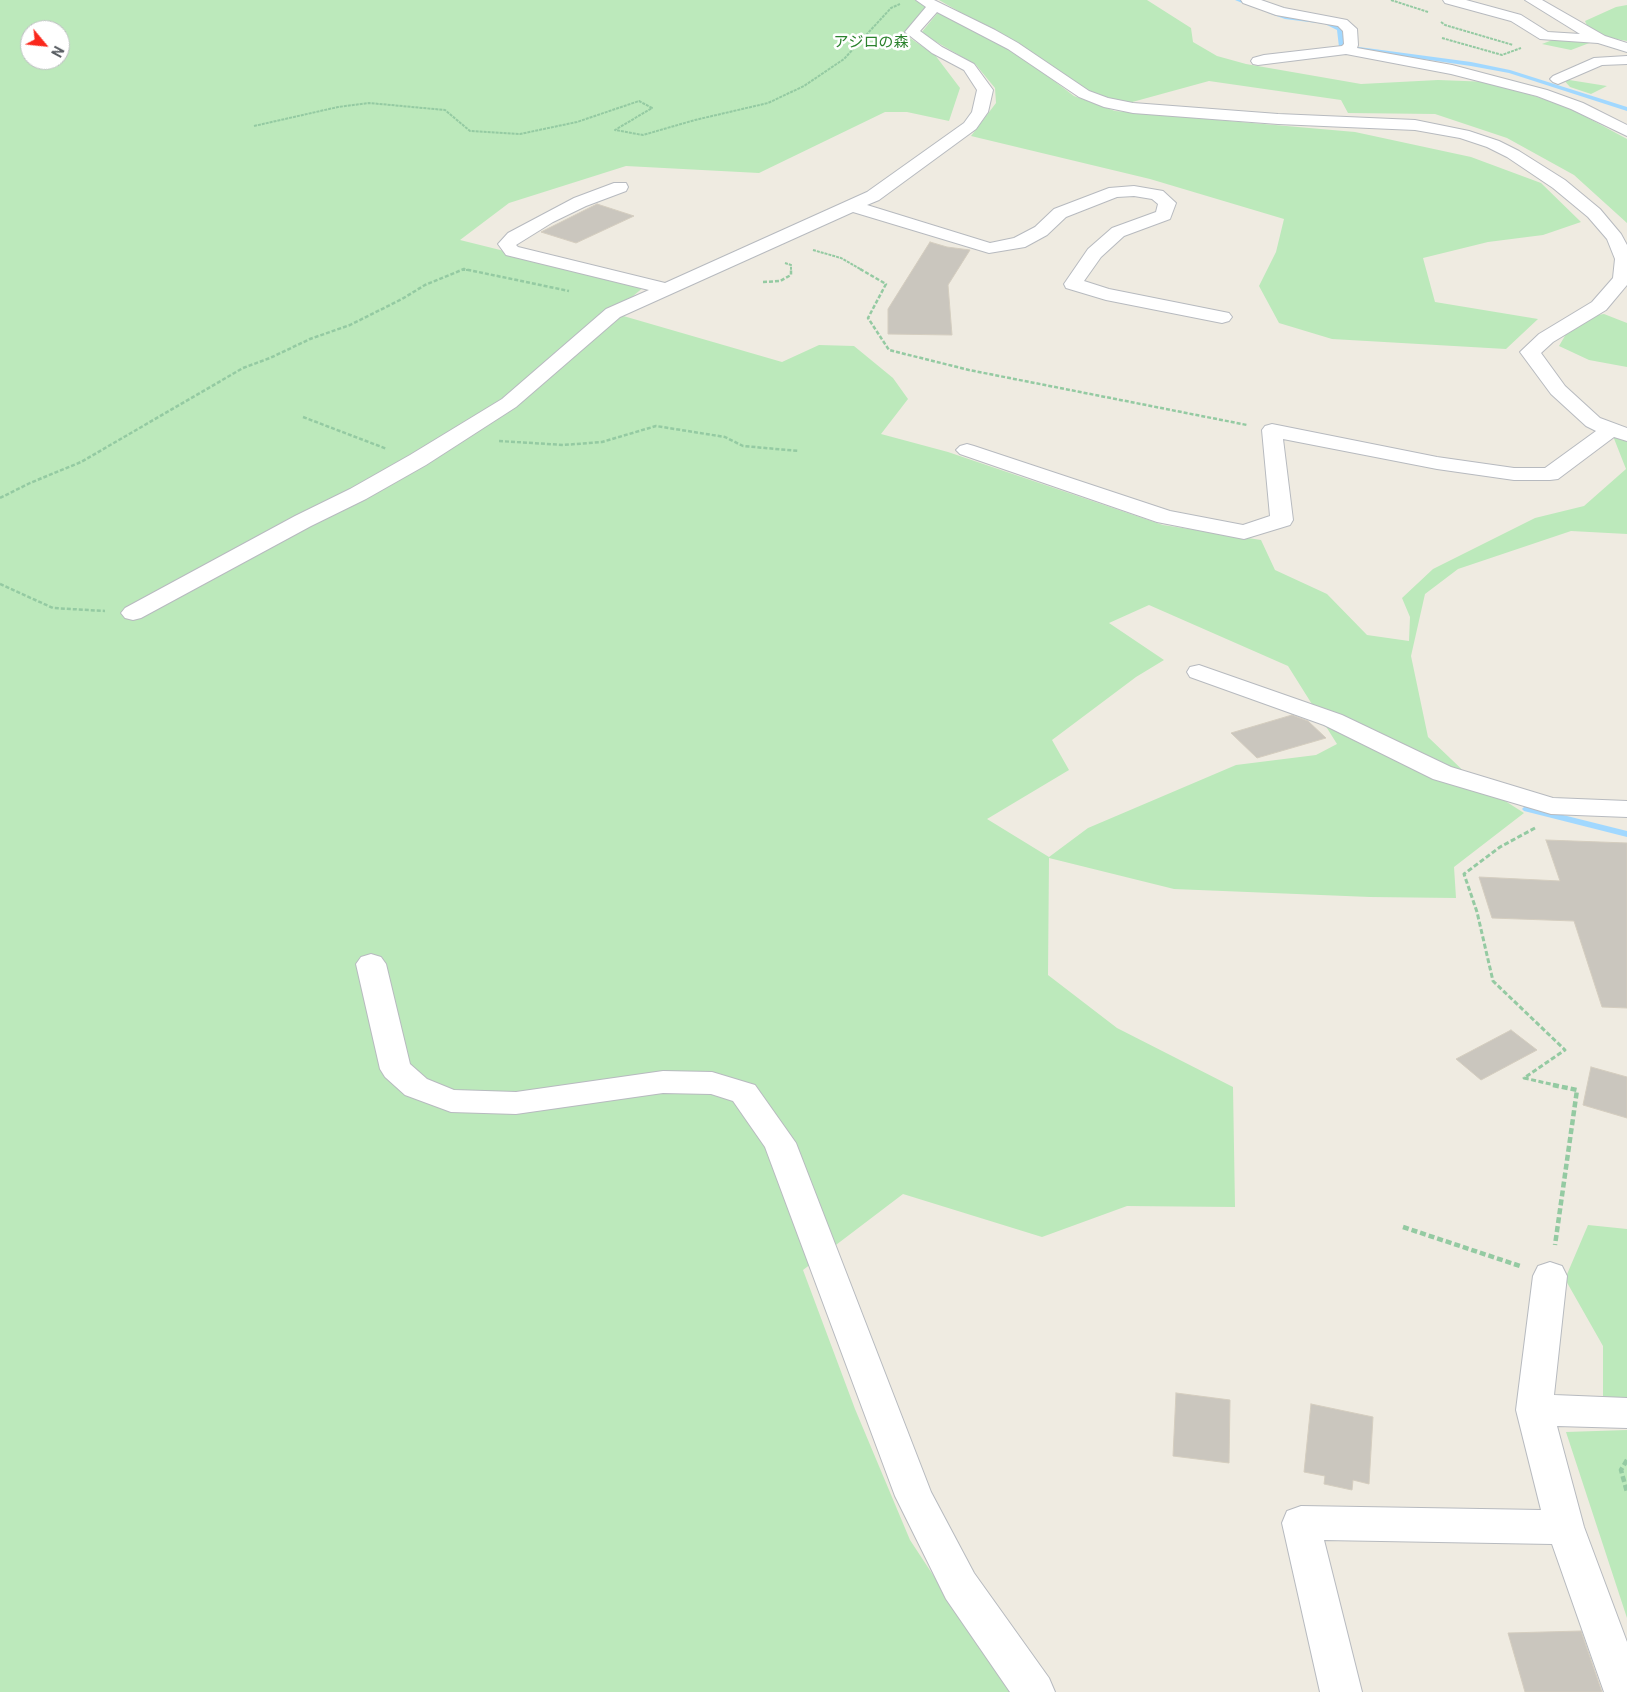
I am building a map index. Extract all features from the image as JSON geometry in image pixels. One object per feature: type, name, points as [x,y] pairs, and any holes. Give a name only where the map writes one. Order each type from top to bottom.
[{"type":"street","points":[[1248,0],[1294,16],[1332,15],[1350,29],[1351,45],[1346,50]]},
{"type":"street","points":[[1450,0],[1516,18],[1545,36],[1600,39]]},
{"type":"street","points":[[1532,0],[1600,39],[1627,48]]},
{"type":"street","points":[[133,613],[303,521],[358,494],[444,444],[509,403],[613,313],[873,196],[970,126],[980,112],[985,90],[969,67],[937,50],[912,32],[929,3],[1013,46],[1084,94],[1104,102],[1133,108],[1278,119],[1414,125],[1463,134],[1493,144],[1513,154],[1559,184],[1594,213],[1615,238],[1624,259],[1622,279],[1599,306],[1546,338],[1530,352],[1558,390],[1593,422],[1619,432]]},
{"type":"street","points":[[1521,48],[1545,36]]},
{"type":"street","points":[[1258,61],[1264,58],[1346,50],[1452,70],[1542,93],[1577,106],[1627,131]]},
{"type":"street","points":[[1558,79],[1598,61],[1627,60]]},
{"type":"street","points":[[620,187],[580,202],[547,218],[514,236],[507,244],[512,251],[666,289]]},
{"type":"street","points":[[852,206],[989,248],[1019,243],[1041,232],[1060,214],[1115,192],[1134,191],[1157,195],[1167,203],[1164,215],[1118,232],[1094,253],[1073,284],[1106,294],[1222,317]]},
{"type":"street","points":[[967,450],[1165,517],[1244,532],[1282,520],[1272,430],[1437,463],[1514,474],[1550,474],[1619,432]]},
{"type":"street","points":[[1199,672],[1333,720],[1442,774],[1551,806],[1627,809]]},
{"type":"street","points":[[371,964],[396,1069],[416,1087],[451,1101],[516,1103],[663,1082],[712,1083],[744,1093],[780,1143],[914,1496],[960,1586],[1034,1692]]},
{"type":"street","points":[[1550,1276],[1534,1410],[1565,1527],[1625,1692]]},
{"type":"street","points":[[1534,1410],[1627,1413]]},
{"type":"street","points":[[1341,1692],[1301,1524],[1565,1527]]},
{"type":"path","points":[[254,126],[338,107],[369,103],[446,110],[470,131],[520,134],[577,122],[639,101],[652,108],[615,130],[643,135],[695,120],[768,103],[804,86],[844,59],[891,8],[903,3]]},
{"type":"path","points":[[1442,38],[1502,55],[1521,48]]},
{"type":"path","points":[[778,240],[841,258],[886,284],[868,318],[889,350],[969,370],[1272,430]]},
{"type":"path","points":[[0,498],[30,483],[81,462],[243,368],[270,358],[310,339],[350,325],[402,299],[425,285],[464,269],[575,292]]},
{"type":"path","points":[[303,417],[418,460]]},
{"type":"path","points":[[444,444],[467,446],[504,440],[563,445],[602,442],[656,426],[724,437],[743,446],[799,451]]},
{"type":"path","points":[[0,584],[53,608],[133,613]]},
{"type":"path","points":[[1403,1226],[1550,1276],[1577,1090],[1524,1078],[1565,1050],[1493,981],[1477,912],[1464,874],[1500,846],[1543,824]]},
{"type":"path","points":[[1627,1460],[1621,1470],[1627,1492]]},
{"type":"green space","name":"アジロの森","points":[[0,0],[915,0],[928,6],[913,22],[907,36],[935,55],[960,88],[949,121],[907,112],[885,112],[759,173],[626,166],[509,203],[460,240],[645,286],[613,313],[782,362],[819,345],[854,346],[893,378],[908,399],[881,434],[948,452],[1163,525],[1261,540],[1275,570],[1327,594],[1367,635],[1409,641],[1410,617],[1402,598],[1433,569],[1535,518],[1584,506],[1626,469],[1613,436],[1627,440],[1627,534],[1571,531],[1458,569],[1425,594],[1411,656],[1428,737],[1474,781],[1524,813],[1454,867],[1456,898],[1370,897],[1174,889],[1049,858],[1048,975],[1117,1028],[1233,1087],[1235,1207],[1127,1206],[1042,1237],[903,1194],[803,1270],[855,1409],[910,1540],[1010,1692],[0,1692]],"holes":[[[1149,605],[1288,666],[1337,744],[1316,755],[1236,765],[1088,828],[1049,857],[987,819],[1069,770],[1052,740],[1136,677],[1164,660],[1109,623]]]},
{"type":"green space","points":[[939,0],[1147,0],[1191,28],[1193,42],[1217,56],[1246,64],[1361,84],[1438,80],[1491,82],[1568,107],[1627,139],[1627,223],[1574,175],[1507,138],[1435,114],[1348,113],[1341,100],[1209,81],[1125,104],[1089,93],[1022,48]]},
{"type":"green space","points":[[1627,5],[1627,41],[1605,37],[1588,28],[1585,21],[1616,7]]},
{"type":"green space","points":[[940,10],[984,34],[1033,65],[1074,96],[1115,111],[1355,132],[1471,157],[1541,183],[1581,222],[1543,235],[1488,242],[1423,258],[1435,302],[1538,319],[1506,349],[1332,339],[1279,323],[1259,286],[1276,252],[1284,219],[1150,179],[971,136],[996,103],[995,88],[976,65],[921,33]]},
{"type":"green space","points":[[1555,39],[1592,42],[1571,50],[1542,44]]},
{"type":"green space","points":[[1563,79],[1607,86],[1591,94],[1570,87]]},
{"type":"green space","points":[[1604,314],[1627,323],[1627,367],[1589,360],[1559,346],[1566,334],[1591,316]]},
{"type":"green space","points":[[1588,1225],[1627,1229],[1627,1400],[1603,1400],[1603,1346],[1565,1279]]},
{"type":"green space","points":[[1627,1430],[1627,1618],[1566,1432]]},
{"type":"building","points":[[597,204],[634,216],[576,243],[541,232]]},
{"type":"building","points":[[930,242],[947,247],[970,250],[948,285],[952,335],[888,334],[888,309]]},
{"type":"building","points":[[1292,715],[1308,721],[1326,738],[1257,758],[1231,733]]},
{"type":"building","points":[[1546,840],[1627,843],[1627,1008],[1602,1007],[1574,921],[1492,918],[1479,877],[1560,881]]},
{"type":"building","points":[[1511,1030],[1537,1050],[1481,1080],[1456,1059]]},
{"type":"building","points":[[1591,1067],[1627,1077],[1627,1118],[1583,1105]]},
{"type":"building","points":[[1176,1393],[1230,1400],[1229,1463],[1173,1456]]},
{"type":"building","points":[[1311,1404],[1373,1417],[1369,1484],[1353,1480],[1352,1490],[1324,1484],[1325,1476],[1304,1472]]},
{"type":"building","points":[[1581,1631],[1602,1692],[1525,1692],[1508,1633]]},
{"type":"waterway","points":[[1238,0],[1254,6]]},
{"type":"waterway","points":[[1270,12],[1287,18],[1326,23],[1340,29],[1341,46],[1471,64],[1510,72],[1627,109]]},
{"type":"waterway","points":[[1527,809],[1627,834]]}]
